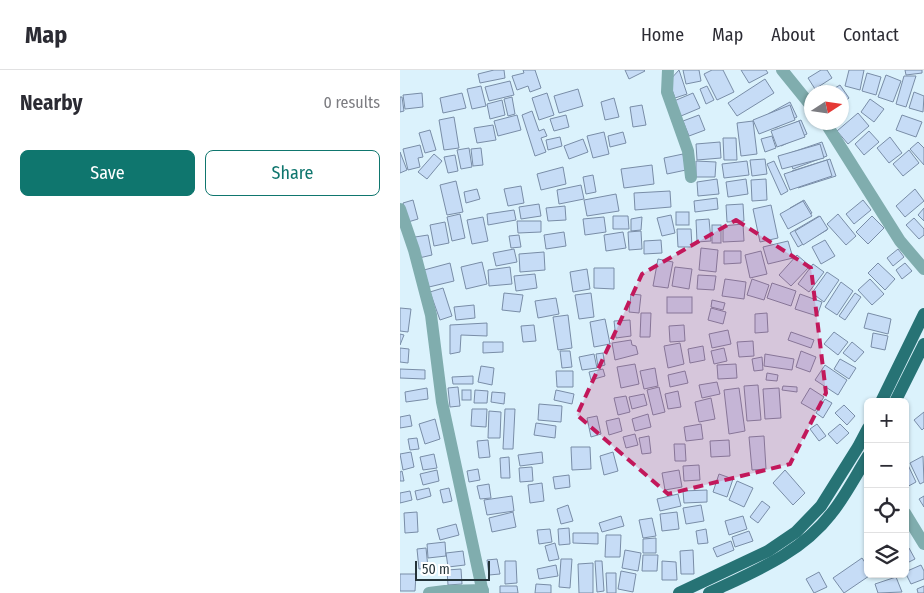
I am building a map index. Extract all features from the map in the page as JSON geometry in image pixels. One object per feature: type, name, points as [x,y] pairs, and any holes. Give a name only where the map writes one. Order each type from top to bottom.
[{"type":"main road","points":[[883,398],[924,314]]},
{"type":"main road","points":[[897,398],[924,344]]},
{"type":"main road","points":[[679,593],[768,551],[796,532],[821,506],[864,436]]},
{"type":"main road","points":[[709,593],[774,562],[804,542],[831,514],[864,462]]},
{"type":"street","points":[[668,70],[667,92],[688,151],[691,176]]},
{"type":"street","points":[[782,70],[804,97]]},
{"type":"street","points":[[830,130],[900,241],[924,269]]},
{"type":"street","points":[[400,209],[414,250],[431,315],[442,402],[483,592],[445,591],[429,593]]},
{"type":"street","points":[[909,520],[924,544]]},
{"type":"highlighted area","points":[[736,220],[811,268],[826,393],[790,464],[668,494],[577,415],[642,274]]},
{"type":"building","points":[[494,70],[504,70],[505,78],[480,83],[478,74]]},
{"type":"building","points":[[523,70],[535,70],[541,88],[530,92],[528,86],[517,90],[512,76],[524,73]]},
{"type":"building","points":[[625,70],[644,70],[645,71],[629,79]]},
{"type":"building","points":[[679,70],[687,94],[675,98],[669,81]]},
{"type":"building","points":[[683,70],[699,70],[701,81],[686,84]]},
{"type":"building","points":[[712,70],[723,70],[734,92],[717,100],[704,74]]},
{"type":"building","points":[[741,70],[766,70],[768,73],[749,83]]},
{"type":"building","points":[[821,70],[827,70],[832,78],[821,85],[812,85],[808,78]]},
{"type":"building","points":[[849,70],[864,70],[860,90],[845,85]]},
{"type":"building","points":[[905,70],[922,70],[922,73],[906,75]]},
{"type":"building","points":[[867,73],[881,77],[876,95],[862,91]]},
{"type":"building","points":[[886,75],[901,81],[893,102],[878,97]]},
{"type":"building","points":[[904,76],[916,76],[906,107],[896,104]]},
{"type":"building","points":[[765,79],[774,93],[737,116],[728,103]]},
{"type":"building","points":[[510,81],[514,95],[489,101],[485,87]]},
{"type":"building","points":[[481,86],[486,106],[472,109],[467,89]]},
{"type":"building","points":[[707,86],[714,100],[706,104],[700,89]]},
{"type":"building","points":[[578,89],[583,106],[559,113],[554,96]]},
{"type":"building","points":[[914,92],[924,96],[923,112],[909,108]]},
{"type":"building","points":[[422,93],[423,107],[405,109],[403,95]]},
{"type":"building","points":[[462,93],[466,108],[443,113],[440,98]]},
{"type":"building","points":[[547,93],[554,115],[539,120],[532,98]]},
{"type":"building","points":[[693,93],[700,108],[681,116],[674,101]]},
{"type":"building","points":[[400,97],[402,97],[404,111],[400,112]]},
{"type":"building","points":[[512,97],[515,114],[508,116],[504,99]]},
{"type":"building","points":[[614,98],[619,117],[605,120],[601,102]]},
{"type":"building","points":[[870,99],[884,109],[874,122],[861,112]]},
{"type":"building","points":[[502,100],[505,115],[490,119],[487,104]]},
{"type":"building","points":[[790,102],[797,117],[775,128],[768,114]]},
{"type":"building","points":[[642,105],[646,125],[633,127],[630,107]]},
{"type":"building","points":[[790,105],[795,120],[759,134],[753,120]]},
{"type":"building","points":[[532,111],[539,131],[544,129],[547,136],[541,138],[546,152],[535,156],[522,115]]},
{"type":"building","points":[[858,113],[869,126],[848,144],[837,131],[849,130],[849,121]]},
{"type":"building","points":[[517,115],[521,130],[498,136],[494,121]]},
{"type":"building","points":[[566,115],[569,127],[554,131],[550,119]]},
{"type":"building","points":[[699,115],[705,130],[689,136],[683,121]]},
{"type":"building","points":[[902,115],[922,122],[916,137],[896,130]]},
{"type":"building","points":[[454,117],[459,148],[444,150],[439,120]]},
{"type":"building","points":[[801,120],[807,134],[781,146],[774,132]]},
{"type":"building","points":[[753,121],[757,154],[741,156],[737,123]]},
{"type":"building","points":[[799,121],[805,137],[777,147],[771,131]]},
{"type":"building","points":[[493,125],[496,140],[477,143],[474,128]]},
{"type":"building","points":[[430,130],[436,150],[425,153],[419,133]]},
{"type":"building","points":[[869,131],[879,142],[864,155],[855,144]]},
{"type":"building","points":[[604,132],[609,154],[593,158],[587,136]]},
{"type":"building","points":[[623,132],[626,143],[610,147],[608,136]]},
{"type":"building","points":[[772,136],[776,148],[765,152],[761,139]]},
{"type":"building","points":[[560,137],[562,146],[548,150],[546,140]]},
{"type":"building","points":[[890,137],[902,153],[889,163],[877,148]]},
{"type":"building","points":[[723,138],[736,138],[737,160],[724,160]]},
{"type":"building","points":[[583,139],[588,152],[569,159],[564,146]]},
{"type":"building","points":[[720,142],[721,158],[697,160],[696,144]]},
{"type":"building","points":[[822,142],[827,156],[793,169],[787,154]]},
{"type":"building","points":[[918,142],[924,148],[924,165],[910,149]]},
{"type":"building","points":[[820,144],[824,158],[782,169],[778,156]]},
{"type":"building","points":[[420,145],[423,157],[418,158],[420,167],[408,170],[403,149]]},
{"type":"building","points":[[469,148],[472,167],[461,169],[457,150]]},
{"type":"building","points":[[481,148],[483,165],[473,166],[471,149]]},
{"type":"building","points":[[909,150],[919,163],[903,176],[893,164]]},
{"type":"building","points":[[400,152],[407,170],[400,173]]},
{"type":"building","points":[[434,154],[442,161],[427,179],[418,172]]},
{"type":"building","points":[[683,154],[686,170],[667,174],[664,158]]},
{"type":"building","points":[[455,155],[458,171],[448,173],[444,157]]},
{"type":"building","points":[[765,159],[767,174],[752,176],[750,160]]},
{"type":"building","points":[[830,159],[836,176],[798,188],[792,171]]},
{"type":"building","points":[[827,160],[832,176],[790,190],[784,174]]},
{"type":"building","points":[[696,161],[716,162],[715,177],[696,177]]},
{"type":"building","points":[[747,161],[749,175],[724,178],[722,164]]},
{"type":"building","points":[[774,161],[788,191],[781,195],[767,164]]},
{"type":"building","points":[[652,165],[654,184],[624,188],[621,169]]},
{"type":"building","points":[[563,167],[566,184],[541,190],[537,174]]},
{"type":"building","points":[[593,175],[596,192],[586,194],[583,177]]},
{"type":"building","points":[[717,179],[719,194],[698,196],[697,182]]},
{"type":"building","points":[[746,179],[748,194],[728,197],[726,182]]},
{"type":"building","points":[[766,179],[767,200],[752,201],[751,180]]},
{"type":"building","points":[[456,181],[463,212],[447,215],[440,185]]},
{"type":"building","points":[[581,185],[584,199],[559,204],[557,190]]},
{"type":"building","points":[[521,186],[524,203],[508,206],[504,189]]},
{"type":"building","points":[[477,189],[480,199],[466,203],[464,192]]},
{"type":"building","points":[[915,189],[924,201],[905,217],[896,206]]},
{"type":"building","points":[[670,191],[671,207],[635,210],[634,193]]},
{"type":"building","points":[[616,194],[619,211],[587,216],[584,200]]},
{"type":"building","points":[[717,198],[718,209],[695,212],[694,201]]},
{"type":"building","points":[[413,200],[418,219],[408,222],[403,203]]},
{"type":"building","points":[[804,200],[812,213],[798,221],[790,208]]},
{"type":"building","points":[[863,200],[871,210],[854,224],[846,214]]},
{"type":"building","points":[[803,201],[812,216],[788,229],[780,214]]},
{"type":"building","points":[[539,204],[541,216],[521,219],[519,207]]},
{"type":"building","points":[[743,204],[744,221],[727,222],[726,205]]},
{"type":"building","points":[[771,205],[778,238],[760,242],[753,209]]},
{"type":"building","points":[[565,206],[566,220],[548,221],[546,208]]},
{"type":"building","points":[[924,208],[924,221],[918,215]]},
{"type":"building","points":[[514,210],[516,220],[488,225],[487,214]]},
{"type":"building","points":[[676,212],[689,212],[689,225],[676,225]]},
{"type":"building","points":[[460,214],[465,238],[452,241],[447,217]]},
{"type":"building","points":[[838,214],[856,236],[846,245],[827,224]]},
{"type":"building","points":[[671,215],[675,233],[662,236],[657,218]]},
{"type":"building","points":[[613,216],[628,216],[629,229],[613,229]]},
{"type":"building","points":[[819,216],[827,230],[798,247],[790,233]]},
{"type":"building","points":[[820,216],[828,229],[803,245],[795,231]]},
{"type":"building","points":[[872,216],[884,228],[868,244],[856,232]]},
{"type":"building","points":[[483,217],[488,241],[472,244],[467,220]]},
{"type":"building","points":[[604,217],[606,232],[585,235],[583,219]]},
{"type":"building","points":[[642,217],[641,230],[631,231],[631,219]]},
{"type":"building","points":[[914,218],[924,229],[924,235],[919,239],[906,225]]},
{"type":"building","points":[[709,219],[711,241],[697,242],[696,220]]},
{"type":"building","points":[[517,221],[541,221],[541,232],[518,233]]},
{"type":"building","points":[[445,222],[449,243],[434,246],[430,225]]},
{"type":"building","points":[[743,224],[744,241],[723,242],[723,226]]},
{"type":"building","points":[[712,225],[721,225],[721,243],[712,243]]},
{"type":"building","points":[[677,229],[691,229],[692,247],[678,247]]},
{"type":"building","points":[[641,231],[642,249],[629,250],[628,232]]},
{"type":"building","points":[[564,232],[566,246],[546,249],[544,235]]},
{"type":"building","points":[[623,232],[626,248],[606,251],[604,235]]},
{"type":"building","points":[[428,235],[432,255],[419,258],[415,237]]},
{"type":"building","points":[[519,235],[521,247],[511,248],[509,236]]},
{"type":"building","points":[[661,240],[662,253],[644,254],[644,241]]},
{"type":"building","points":[[825,240],[835,256],[821,264],[812,247]]},
{"type":"building","points":[[788,241],[793,258],[768,264],[763,247]]},
{"type":"building","points":[[701,248],[718,250],[716,272],[699,270]]},
{"type":"building","points":[[514,249],[517,262],[496,266],[493,253]]},
{"type":"building","points":[[898,249],[904,257],[893,266],[887,258]]},
{"type":"building","points":[[724,251],[741,251],[741,263],[724,264]]},
{"type":"building","points":[[761,251],[767,274],[750,278],[745,255]]},
{"type":"building","points":[[544,252],[545,270],[520,272],[519,254]]},
{"type":"building","points":[[797,255],[810,266],[791,286],[779,275]]},
{"type":"building","points":[[658,259],[673,262],[668,288],[653,286]]},
{"type":"building","points":[[482,262],[487,284],[466,289],[461,267]]},
{"type":"building","points":[[450,263],[454,281],[429,287],[424,270]]},
{"type":"building","points":[[878,263],[895,279],[885,290],[868,273]]},
{"type":"building","points":[[905,263],[912,271],[902,279],[896,270]]},
{"type":"building","points":[[813,264],[824,272],[809,292],[798,284]]},
{"type":"building","points":[[510,267],[512,284],[489,286],[488,270]]},
{"type":"building","points":[[675,267],[692,269],[689,289],[672,286]]},
{"type":"building","points":[[594,268],[614,268],[614,289],[594,288]]},
{"type":"building","points":[[587,269],[590,289],[573,292],[570,272]]},
{"type":"building","points":[[827,272],[839,280],[824,302],[812,293]]},
{"type":"building","points":[[535,274],[537,288],[516,291],[514,276]]},
{"type":"building","points":[[698,275],[716,276],[714,290],[697,289]]},
{"type":"building","points":[[725,279],[746,282],[744,299],[722,296]]},
{"type":"building","points":[[752,279],[769,285],[764,300],[747,295]]},
{"type":"building","points":[[870,279],[884,294],[872,305],[858,290]]},
{"type":"building","points":[[841,282],[853,291],[837,315],[825,307]]},
{"type":"building","points":[[772,283],[796,291],[791,306],[767,298]]},
{"type":"building","points":[[443,288],[452,316],[440,320],[430,292]]},
{"type":"building","points":[[504,293],[523,295],[520,312],[502,310]]},
{"type":"building","points":[[591,293],[594,317],[579,319],[575,295]]},
{"type":"building","points":[[855,293],[861,297],[845,320],[839,316]]},
{"type":"building","points":[[631,294],[641,295],[639,313],[629,312]]},
{"type":"building","points":[[800,294],[822,302],[817,316],[795,309]]},
{"type":"building","points":[[667,297],[692,297],[692,313],[667,313]]},
{"type":"building","points":[[556,298],[559,314],[538,318],[535,301]]},
{"type":"building","points":[[712,300],[725,303],[723,310],[711,307]]},
{"type":"building","points":[[474,305],[475,318],[456,320],[454,307]]},
{"type":"building","points":[[400,308],[411,309],[408,332],[400,331]]},
{"type":"building","points":[[711,308],[726,312],[723,324],[708,320]]},
{"type":"building","points":[[641,313],[651,313],[650,337],[640,337]]},
{"type":"building","points":[[767,313],[768,332],[755,333],[755,314]]},
{"type":"building","points":[[868,313],[891,319],[888,334],[864,328]]},
{"type":"building","points":[[568,315],[572,348],[558,350],[553,317]]},
{"type":"building","points":[[605,319],[610,344],[594,347],[590,322]]},
{"type":"building","points":[[630,320],[631,336],[616,338],[614,321]]},
{"type":"building","points":[[487,323],[487,336],[461,335],[460,352],[450,354],[450,325]]},
{"type":"building","points":[[534,325],[536,341],[523,342],[521,326]]},
{"type":"building","points":[[684,325],[685,341],[670,342],[669,326]]},
{"type":"building","points":[[728,330],[731,344],[712,348],[709,334]]},
{"type":"building","points":[[791,332],[814,340],[811,348],[788,340]]},
{"type":"building","points":[[834,332],[848,342],[838,355],[824,344]]},
{"type":"building","points":[[873,333],[888,336],[885,350],[871,347]]},
{"type":"building","points":[[400,334],[404,335],[400,345]]},
{"type":"building","points":[[631,340],[632,345],[636,346],[638,354],[615,360],[612,343]]},
{"type":"building","points":[[753,341],[754,356],[739,357],[737,342]]},
{"type":"building","points":[[483,342],[503,342],[503,352],[483,353]]},
{"type":"building","points":[[852,342],[864,352],[855,362],[843,353]]},
{"type":"building","points":[[680,343],[684,364],[668,368],[664,346]]},
{"type":"building","points":[[703,346],[705,360],[690,363],[688,349]]},
{"type":"building","points":[[400,348],[409,349],[408,363],[400,362]]},
{"type":"building","points":[[724,348],[727,361],[714,364],[711,351]]},
{"type":"building","points":[[560,351],[570,351],[572,367],[562,368]]},
{"type":"building","points":[[801,351],[816,357],[810,372],[796,367]]},
{"type":"building","points":[[603,353],[605,365],[598,367],[596,354]]},
{"type":"building","points":[[594,354],[597,368],[582,370],[579,357]]},
{"type":"building","points":[[765,354],[794,359],[792,370],[764,366]]},
{"type":"building","points":[[762,357],[763,370],[754,371],[752,359]]},
{"type":"building","points":[[840,359],[856,368],[849,379],[834,369]]},
{"type":"building","points":[[635,364],[639,384],[621,388],[617,367]]},
{"type":"building","points":[[736,364],[737,378],[718,379],[717,365]]},
{"type":"building","points":[[825,365],[847,380],[838,395],[815,380]]},
{"type":"building","points":[[481,366],[494,368],[492,385],[478,382]]},
{"type":"building","points":[[655,368],[658,386],[644,389],[640,371]]},
{"type":"building","points":[[400,369],[425,370],[425,379],[400,378]]},
{"type":"building","points":[[603,369],[605,376],[591,380],[589,372]]},
{"type":"building","points":[[556,371],[573,371],[573,387],[557,387]]},
{"type":"building","points":[[685,371],[688,383],[670,387],[668,375]]},
{"type":"building","points":[[767,373],[778,375],[777,381],[766,380]]},
{"type":"building","points":[[473,376],[473,384],[453,384],[452,377]]},
{"type":"building","points":[[717,382],[720,394],[702,398],[699,385]]},
{"type":"building","points":[[758,385],[761,420],[747,421],[744,386]]},
{"type":"building","points":[[783,386],[797,387],[797,392],[782,390]]},
{"type":"building","points":[[458,387],[460,406],[450,407],[448,388]]},
{"type":"building","points":[[659,387],[665,412],[653,415],[647,390]]},
{"type":"building","points":[[427,388],[428,399],[406,402],[405,392]]},
{"type":"building","points":[[739,388],[745,431],[729,434],[724,390]]},
{"type":"building","points":[[779,388],[781,418],[765,419],[763,389]]},
{"type":"building","points":[[810,388],[824,397],[815,411],[801,403]]},
{"type":"building","points":[[462,390],[471,390],[471,400],[462,400]]},
{"type":"building","points":[[475,390],[488,391],[487,403],[474,403]]},
{"type":"building","points":[[556,390],[574,394],[572,404],[554,400]]},
{"type":"building","points":[[678,391],[681,407],[668,409],[665,394]]},
{"type":"building","points":[[492,392],[505,393],[504,404],[491,402]]},
{"type":"building","points":[[644,394],[647,405],[632,409],[629,397]]},
{"type":"building","points":[[626,396],[630,412],[618,415],[614,398]]},
{"type":"building","points":[[711,398],[715,419],[699,422],[695,402]]},
{"type":"building","points":[[825,399],[832,403],[823,418],[816,413]]},
{"type":"building","points":[[539,404],[562,406],[561,422],[538,420]]},
{"type":"building","points":[[844,405],[855,416],[847,425],[835,413]]},
{"type":"building","points":[[472,409],[487,409],[486,427],[471,426]]},
{"type":"building","points":[[505,409],[515,409],[513,449],[503,449]]},
{"type":"building","points":[[489,411],[501,412],[500,438],[488,438]]},
{"type":"building","points":[[924,412],[924,428],[922,430],[914,420]]},
{"type":"building","points":[[648,414],[651,427],[635,431],[632,419]]},
{"type":"building","points":[[410,415],[412,426],[400,428],[400,417]]},
{"type":"building","points":[[597,416],[601,434],[591,437],[587,418]]},
{"type":"building","points":[[619,418],[622,431],[609,435],[606,421]]},
{"type":"building","points":[[435,419],[440,439],[425,444],[419,424]]},
{"type":"building","points":[[536,423],[556,426],[555,438],[534,435]]},
{"type":"building","points":[[701,424],[703,439],[686,441],[684,427]]},
{"type":"building","points":[[817,424],[826,436],[819,441],[810,429]]},
{"type":"building","points":[[840,424],[849,433],[837,444],[828,434]]},
{"type":"building","points":[[635,434],[638,445],[626,448],[623,437]]},
{"type":"building","points":[[649,436],[651,453],[642,454],[639,438]]},
{"type":"building","points":[[764,436],[766,469],[752,470],[749,437]]},
{"type":"building","points":[[417,438],[419,449],[410,450],[408,439]]},
{"type":"building","points":[[488,440],[490,457],[479,458],[477,441]]},
{"type":"building","points":[[729,440],[730,456],[711,457],[710,441]]},
{"type":"building","points":[[674,444],[685,444],[686,461],[675,461]]},
{"type":"building","points":[[571,447],[590,447],[591,469],[572,470]]},
{"type":"building","points":[[411,452],[414,467],[403,470],[400,454]]},
{"type":"building","points":[[542,452],[543,463],[520,466],[518,455]]},
{"type":"building","points":[[613,452],[618,471],[604,475],[600,456]]},
{"type":"building","points":[[434,454],[437,468],[423,470],[420,457]]},
{"type":"building","points":[[923,456],[924,482],[920,484],[910,463]]},
{"type":"building","points":[[509,457],[510,478],[501,478],[500,458]]},
{"type":"building","points":[[699,465],[700,480],[684,481],[683,466]]},
{"type":"building","points":[[532,467],[533,481],[520,482],[519,468]]},
{"type":"building","points":[[909,467],[916,482],[909,486]]},
{"type":"building","points":[[478,469],[480,480],[469,482],[467,471]]},
{"type":"building","points":[[437,470],[439,481],[423,485],[420,474]]},
{"type":"building","points":[[679,470],[682,487],[665,490],[662,473]]},
{"type":"building","points":[[785,470],[805,493],[793,505],[773,483]]},
{"type":"building","points":[[402,471],[404,481],[400,481],[400,472]]},
{"type":"building","points":[[719,474],[733,479],[727,497],[713,492]]},
{"type":"building","points":[[569,475],[570,487],[555,489],[553,477]]},
{"type":"building","points":[[737,481],[753,488],[744,507],[729,500]]},
{"type":"building","points":[[542,483],[544,501],[530,503],[528,485]]},
{"type":"building","points":[[489,484],[491,498],[480,499],[477,486]]},
{"type":"building","points":[[429,488],[431,496],[417,500],[415,491]]},
{"type":"building","points":[[449,488],[452,501],[443,503],[440,490]]},
{"type":"building","points":[[707,490],[707,502],[684,503],[683,491]]},
{"type":"building","points":[[410,491],[412,500],[400,503],[400,493]]},
{"type":"building","points":[[678,494],[681,506],[660,511],[657,499]]},
{"type":"building","points":[[512,496],[514,511],[487,515],[484,500]]},
{"type":"building","points":[[924,496],[924,507],[919,499]]},
{"type":"building","points":[[762,501],[770,507],[758,523],[750,517]]},
{"type":"building","points":[[568,505],[573,521],[561,524],[557,509]]},
{"type":"building","points":[[701,505],[704,521],[686,524],[683,508]]},
{"type":"building","points":[[417,512],[418,532],[405,533],[404,513]]},
{"type":"building","points":[[513,512],[516,527],[492,532],[489,518]]},
{"type":"building","points":[[677,512],[679,529],[662,531],[660,514]]},
{"type":"building","points":[[621,516],[624,526],[602,532],[599,523]]},
{"type":"building","points":[[743,516],[747,529],[729,535],[725,521]]},
{"type":"building","points":[[652,518],[656,536],[643,538],[639,520]]},
{"type":"building","points":[[456,524],[459,535],[440,540],[437,529]]},
{"type":"building","points":[[569,528],[570,544],[559,545],[558,529]]},
{"type":"building","points":[[550,529],[552,542],[539,544],[537,530]]},
{"type":"building","points":[[706,529],[708,543],[698,544],[696,531]]},
{"type":"building","points":[[749,531],[753,541],[735,547],[732,537]]},
{"type":"building","points":[[573,533],[598,533],[598,544],[573,543]]},
{"type":"building","points":[[606,535],[621,535],[620,557],[605,557]]},
{"type":"building","points":[[656,538],[656,553],[643,553],[643,539]]},
{"type":"building","points":[[731,541],[734,550],[717,557],[713,548]]},
{"type":"building","points":[[445,542],[446,556],[428,558],[427,544]]},
{"type":"building","points":[[555,543],[559,559],[549,561],[545,546]]},
{"type":"building","points":[[426,548],[428,568],[419,569],[417,549]]},
{"type":"building","points":[[909,548],[915,559],[909,562]]},
{"type":"building","points":[[625,550],[641,553],[638,571],[622,568]]},
{"type":"building","points":[[693,550],[694,574],[681,574],[680,551]]},
{"type":"building","points":[[463,551],[465,565],[448,567],[446,553]]},
{"type":"building","points":[[643,555],[658,555],[657,571],[642,571]]},
{"type":"building","points":[[862,558],[864,561],[864,578],[866,578],[844,593],[833,578]]},
{"type":"building","points":[[497,559],[500,574],[489,575],[487,560]]},
{"type":"building","points":[[561,559],[572,559],[570,588],[559,587]]},
{"type":"building","points":[[505,561],[516,561],[517,583],[505,584]]},
{"type":"building","points":[[595,561],[602,561],[604,591],[597,592]]},
{"type":"building","points":[[662,561],[676,562],[677,580],[662,580]]},
{"type":"building","points":[[593,563],[593,593],[579,593],[578,564]]},
{"type":"building","points":[[556,565],[558,576],[539,579],[537,569]]},
{"type":"building","points":[[921,565],[924,571],[924,579],[911,584],[908,578],[909,570]]},
{"type":"building","points":[[461,569],[462,584],[448,585],[447,570]]},
{"type":"building","points":[[621,571],[636,574],[633,592],[618,589]]},
{"type":"building","points":[[819,572],[827,587],[814,593],[806,579]]},
{"type":"building","points":[[606,573],[616,573],[616,593],[607,593]]},
{"type":"building","points":[[400,574],[416,574],[415,591],[400,591]]},
{"type":"building","points":[[896,578],[902,592],[878,593],[875,584]]},
{"type":"building","points":[[536,584],[551,585],[551,593],[535,593]]},
{"type":"building","points":[[500,586],[517,586],[518,593],[500,593]]},
{"type":"building","points":[[924,586],[924,593],[918,593],[917,589]]}]
